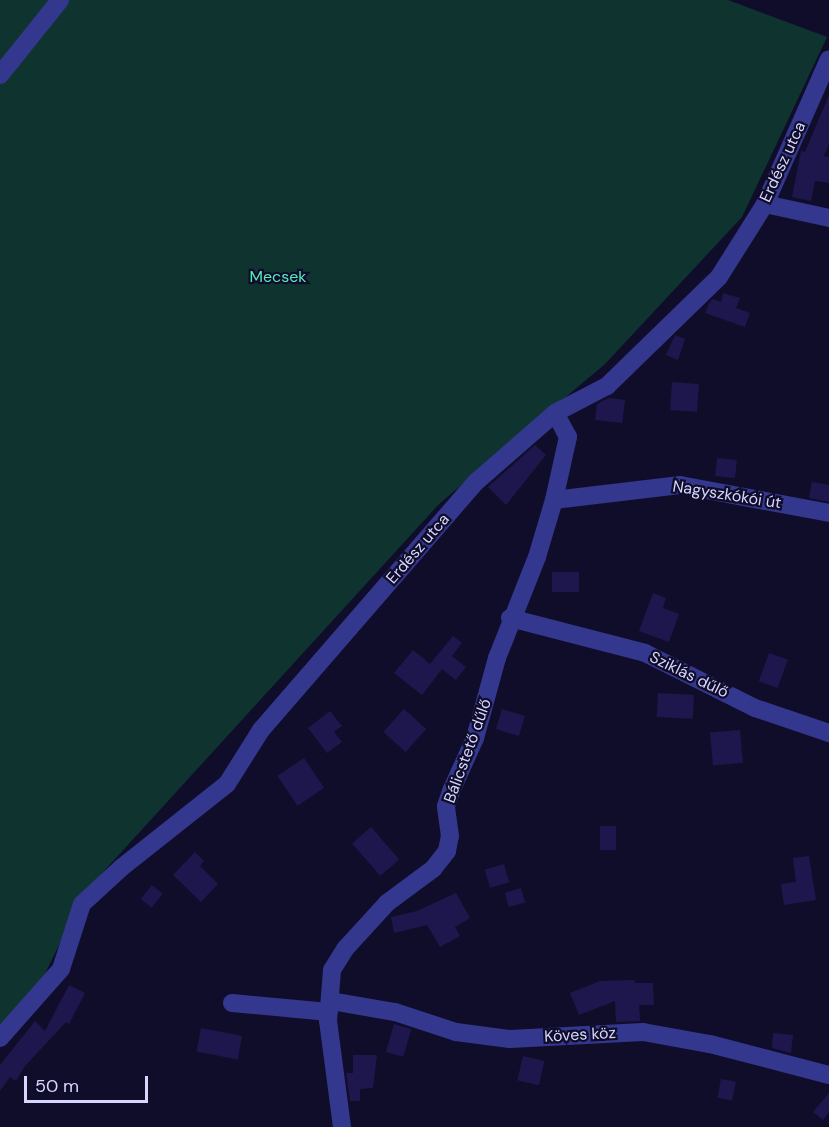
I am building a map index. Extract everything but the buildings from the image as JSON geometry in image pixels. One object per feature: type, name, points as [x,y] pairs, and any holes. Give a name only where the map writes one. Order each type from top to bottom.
[{"type":"street","points":[[0,75],[60,0]]},
{"type":"street","name":"Erdész utca","points":[[0,1038],[61,969],[82,904],[121,868],[228,784],[261,730],[476,482],[555,413],[607,386],[720,277],[765,204],[829,59]]},
{"type":"street","points":[[765,204],[829,218]]},
{"type":"street","name":"Bálicstető dűlő","points":[[342,1127],[330,1006],[332,970],[345,949],[387,903],[434,869],[447,851],[450,836],[446,806],[475,738],[510,618],[537,557],[554,500],[568,437],[555,413]]},
{"type":"street","name":"Nagyszkókói út","points":[[554,500],[680,484],[829,513]]},
{"type":"street","name":"Sziklás dűlő","points":[[510,618],[645,653],[755,708],[829,733]]},
{"type":"street","name":"Köves köz","points":[[232,1003],[330,1006],[395,1012],[456,1032],[510,1039],[643,1032],[710,1044],[829,1075]]},
{"type":"green space","name":"Mecsek","points":[[0,0],[728,0],[827,37],[742,217],[605,364],[439,504],[84,893],[30,1005],[0,1025]]}]
